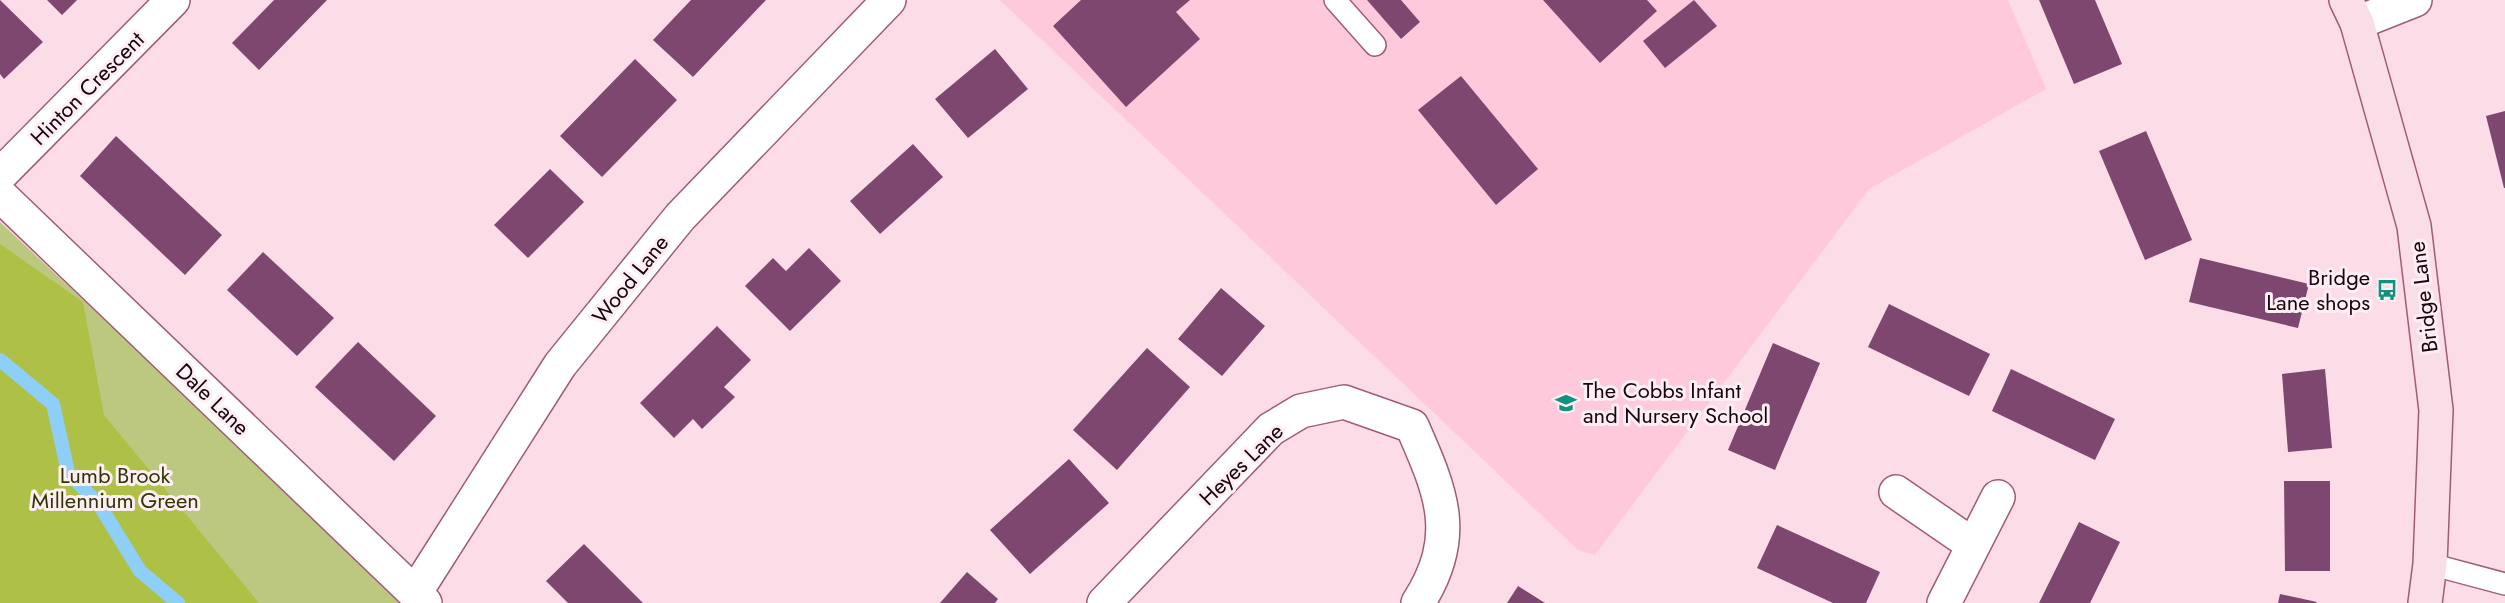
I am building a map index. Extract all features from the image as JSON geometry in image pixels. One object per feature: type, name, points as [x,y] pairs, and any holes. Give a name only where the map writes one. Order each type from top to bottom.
[{"type":"street","name":"Hinton Crescent","points":[[0,175],[173,0]]},
{"type":"street","name":"Wood Lane","points":[[420,598],[560,366],[680,217],[889,0]]},
{"type":"street","points":[[2351,12],[2415,0]]},
{"type":"street","name":"Bridge Lane","points":[[2351,12],[2414,226],[2436,410],[2430,564],[2425,603]]},
{"type":"street","name":"Dale Lane","points":[[0,195],[420,598]]},
{"type":"street","name":"Heyes Lane","points":[[1104,603],[1272,429],[1301,411],[1344,402],[1412,426],[1437,482],[1444,524],[1435,577],[1418,603]]},
{"type":"street","points":[[1896,492],[1974,545]]},
{"type":"street","points":[[1944,603],[1998,497]]},
{"type":"lane","points":[[1335,0],[1375,45]]},
{"type":"lane","points":[[2430,564],[2505,584]]},
{"type":"shaded area","name":"The Cobbs Infant and Nursery School","points":[[1000,0],[2008,0],[2046,89],[1869,189],[1595,555],[1578,550]]},
{"type":"green space","name":"Lumb Brook Millennium Green","points":[[0,222],[407,603],[0,603]]},
{"type":"green space","name":"Lumb Brook Millennium Green","points":[[0,244],[83,302],[104,415],[259,603],[0,603]]},
{"type":"building","points":[[0,0],[43,42],[4,79],[0,74]]},
{"type":"building","points":[[47,0],[77,0],[62,15]]},
{"type":"building","points":[[274,0],[327,0],[259,70],[232,43]]},
{"type":"building","points":[[691,0],[766,0],[693,77],[653,40]]},
{"type":"building","points":[[1081,0],[1190,0],[1176,12],[1200,39],[1126,107],[1053,26]]},
{"type":"building","points":[[1367,0],[1401,0],[1420,22],[1401,39]]},
{"type":"building","points":[[1543,0],[1647,0],[1657,11],[1600,63]]},
{"type":"building","points":[[1694,0],[1717,26],[1665,68],[1643,41]]},
{"type":"building","points":[[2039,0],[2095,0],[2122,64],[2074,84]]},
{"type":"building","points":[[995,49],[1028,89],[968,138],[935,99]]},
{"type":"building","points":[[635,59],[677,100],[602,177],[560,136]]},
{"type":"building","points":[[1461,76],[1538,169],[1496,205],[1418,110]]},
{"type":"building","points":[[2505,111],[2505,188],[2504,188],[2486,116]]},
{"type":"building","points":[[2146,131],[2192,240],[2145,260],[2099,151]]},
{"type":"building","points":[[116,136],[222,235],[185,275],[80,176]]},
{"type":"building","points":[[913,144],[943,177],[880,234],[850,201]]},
{"type":"building","points":[[550,169],[584,202],[528,258],[494,225]]},
{"type":"building","points":[[809,248],[841,281],[790,331],[745,286],[773,258],[786,271]]},
{"type":"building","points":[[263,252],[334,318],[297,356],[227,290]]},
{"type":"building","points":[[2200,258],[2309,284],[2298,328],[2189,302]]},
{"type":"building","points":[[1221,288],[1265,326],[1222,376],[1178,339]]},
{"type":"building","points":[[1889,304],[1990,354],[1969,396],[1868,347]]},
{"type":"building","points":[[717,326],[751,360],[724,387],[735,397],[702,429],[693,419],[674,438],[640,403]]},
{"type":"building","points":[[358,342],[436,416],[394,461],[315,387]]},
{"type":"building","points":[[1773,343],[1820,363],[1775,470],[1728,450]]},
{"type":"building","points":[[1147,348],[1190,387],[1117,470],[1073,430]]},
{"type":"building","points":[[2011,369],[2115,419],[2095,460],[1992,411]]},
{"type":"building","points":[[2325,369],[2332,448],[2288,452],[2282,374]]},
{"type":"building","points":[[1069,459],[1109,503],[1030,574],[990,530]]},
{"type":"building","points":[[2284,481],[2330,481],[2330,571],[2285,571]]},
{"type":"building","points":[[2079,522],[2120,542],[2090,603],[2039,603]]},
{"type":"building","points":[[1777,525],[1880,572],[1866,603],[1833,603],[1757,568]]},
{"type":"building","points":[[584,544],[643,603],[568,603],[546,581]]},
{"type":"building","points":[[967,572],[998,599],[995,603],[940,603]]},
{"type":"building","points":[[1518,586],[1545,603],[1507,603]]},
{"type":"building","points":[[2280,594],[2317,602],[2278,603]]},
{"type":"waterway","points":[[0,360],[53,404],[68,472],[100,506],[140,571],[178,603]]},
{"type":"place","name":"Bridge Lane shops","points":[[2387,290]]},
{"type":"place","name":"The Cobbs Infant and Nursery School","points":[[1566,403]]}]
